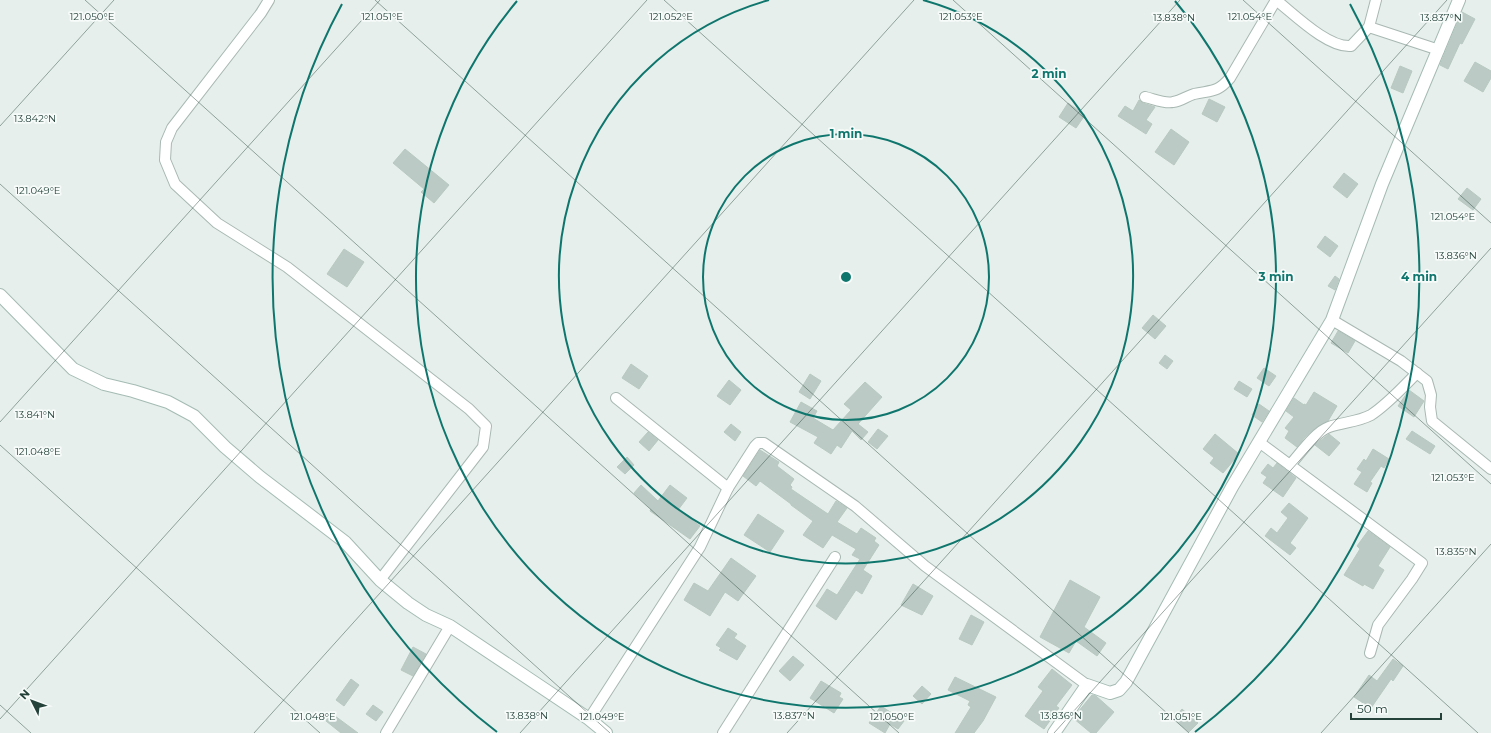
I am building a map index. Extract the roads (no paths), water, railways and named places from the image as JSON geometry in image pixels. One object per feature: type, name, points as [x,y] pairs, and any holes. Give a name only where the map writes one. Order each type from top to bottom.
[{"type":"street","points":[[269,0],[261,14],[172,128],[166,142],[165,160],[175,184],[217,223],[287,267],[469,409],[486,426],[483,447],[380,580]]},
{"type":"street","points":[[1146,97],[1161,101],[1173,102],[1194,94],[1210,92],[1223,87],[1230,78],[1276,0],[1321,36],[1336,44],[1351,46],[1369,27],[1376,0]]},
{"type":"street","points":[[589,719],[700,547],[728,488],[758,443],[764,443],[855,506],[925,566],[1087,686],[1110,693],[1119,690],[1126,682],[1232,487],[1332,320],[1382,184],[1459,0]]},
{"type":"street","points":[[1369,27],[1439,50]]},
{"type":"street","points":[[0,295],[74,369],[104,384],[133,390],[168,402],[194,416],[225,447],[260,477],[345,542],[380,580],[414,607],[426,615],[450,626],[589,719],[606,733]]},
{"type":"street","points":[[1332,320],[1401,361],[1427,381],[1431,394],[1430,407],[1432,421],[1491,469]]},
{"type":"street","points":[[1290,465],[1323,430],[1331,426],[1359,420],[1371,414],[1391,399],[1417,374]]},
{"type":"street","points":[[616,398],[728,488]]},
{"type":"street","points":[[1259,442],[1422,563],[1378,625],[1370,653]]},
{"type":"street","points":[[723,733],[835,557]]},
{"type":"street","points":[[386,733],[450,626]]},
{"type":"street","points":[[1054,733],[1087,686]]}]
